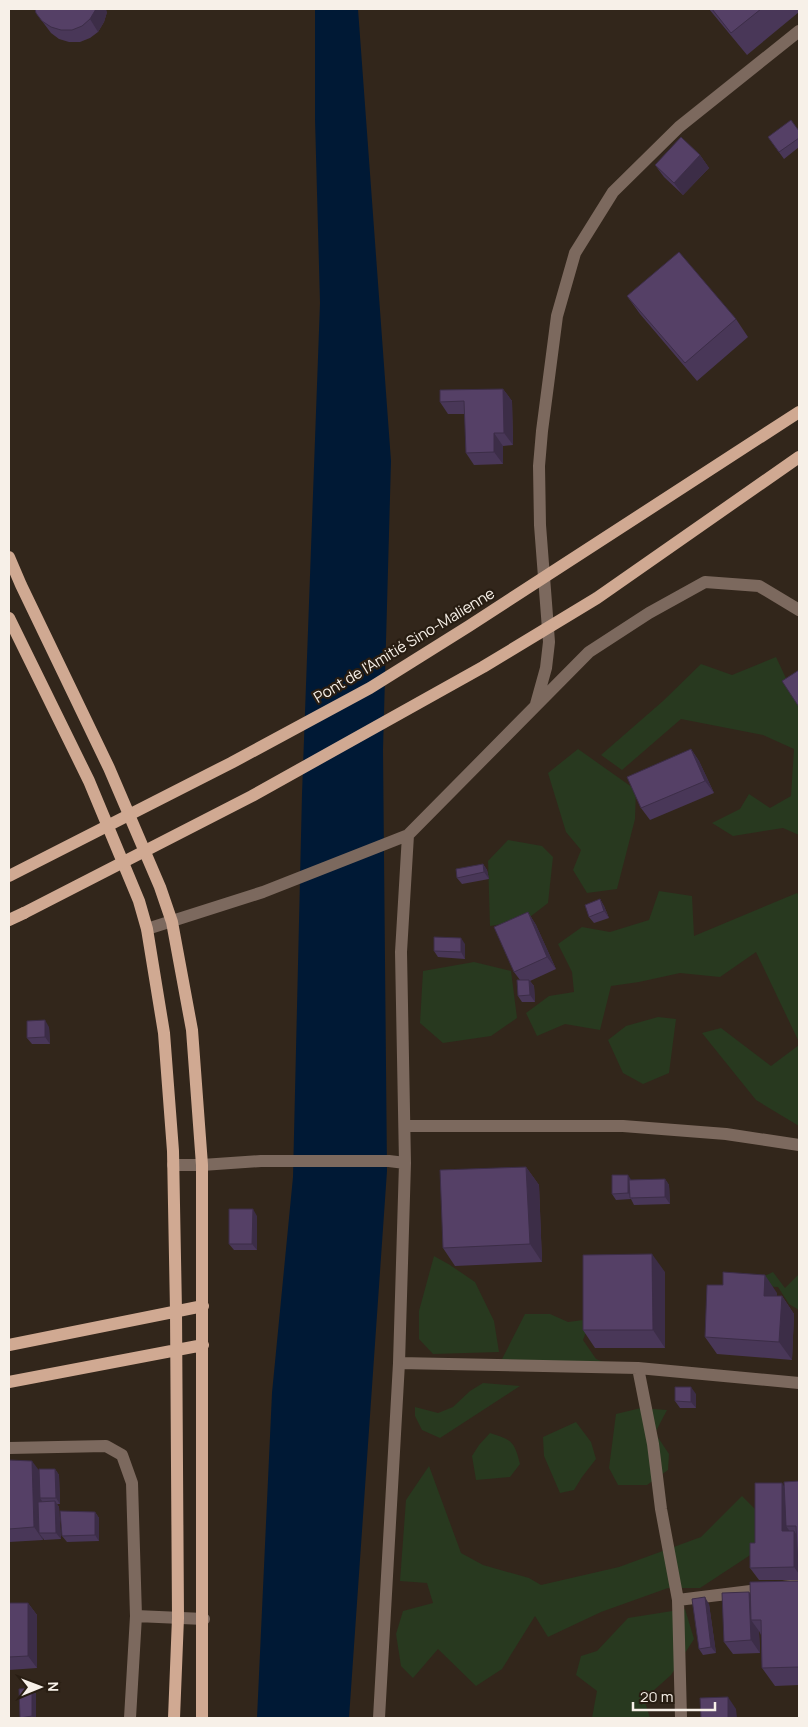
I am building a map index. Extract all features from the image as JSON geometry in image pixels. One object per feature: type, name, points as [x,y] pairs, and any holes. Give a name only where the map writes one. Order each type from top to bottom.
[{"type":"main road","name":"Pont de l'Amitié Sino-Malienne","points":[[9,876],[205,776],[370,688],[477,621],[799,412]]},
{"type":"main road","points":[[9,920],[252,796],[483,667],[597,598],[799,457]]},
{"type":"main road","points":[[9,557],[21,586],[110,768],[139,836],[172,922],[192,1030],[202,1165],[204,1619],[202,1718]]},
{"type":"main road","points":[[9,618],[89,780],[139,901],[147,929],[164,1033],[173,1165],[176,1311],[178,1618],[174,1718]]},
{"type":"main road","points":[[9,1345],[203,1306]]},
{"type":"main road","points":[[9,1382],[203,1345]]},
{"type":"street","points":[[536,704],[546,668],[549,642],[540,525],[539,466],[542,431],[557,316],[575,253],[613,192],[679,127],[799,31]]},
{"type":"street","points":[[147,929],[263,892],[408,835],[589,652],[649,613],[705,582],[759,586],[799,610]]},
{"type":"street","points":[[379,1718],[399,1363],[405,1163],[401,952],[408,835]]},
{"type":"street","points":[[405,1126],[623,1126],[726,1134],[799,1145]]},
{"type":"street","points":[[173,1165],[261,1161],[388,1161],[405,1163]]},
{"type":"street","points":[[399,1363],[638,1368],[799,1383]]},
{"type":"street","points":[[638,1368],[653,1444],[661,1509],[678,1600],[681,1718]]},
{"type":"street","points":[[9,1448],[106,1446],[122,1455],[132,1483],[136,1616],[130,1718]]},
{"type":"street","points":[[678,1600],[799,1585]]},
{"type":"street","points":[[136,1616],[204,1619]]},
{"type":"green space","points":[[776,657],[799,706],[799,835],[783,828],[733,836],[712,823],[740,809],[749,794],[770,808],[791,796],[794,749],[763,735],[681,719],[622,770],[601,755],[663,701],[701,664],[732,675]]},
{"type":"green space","points":[[578,749],[636,790],[635,819],[617,889],[587,893],[573,870],[581,850],[566,832],[548,773]]},
{"type":"green space","points":[[508,840],[542,846],[553,857],[548,903],[526,920],[490,926],[488,861]]},
{"type":"green space","points":[[659,891],[692,896],[694,936],[797,893],[799,896],[799,1042],[756,952],[720,977],[680,973],[611,986],[600,1030],[565,1024],[537,1036],[526,1013],[549,996],[574,992],[572,972],[558,944],[582,927],[610,932],[649,920]]},
{"type":"green space","points":[[474,962],[511,971],[517,1018],[491,1036],[443,1043],[420,1023],[423,971]]},
{"type":"green space","points":[[658,1017],[676,1019],[669,1073],[643,1084],[623,1073],[608,1040],[626,1026]]},
{"type":"green space","points":[[721,1028],[771,1066],[799,1045],[799,1126],[756,1100],[702,1033]]},
{"type":"green space","points":[[434,1256],[475,1282],[494,1321],[499,1352],[433,1354],[419,1339],[419,1311]]},
{"type":"green space","points":[[773,1272],[785,1288],[799,1274],[799,1310],[789,1304],[778,1287],[746,1285]]},
{"type":"green space","points":[[525,1314],[550,1314],[568,1322],[591,1319],[583,1340],[596,1359],[622,1369],[501,1361]]},
{"type":"green space","points":[[483,1383],[520,1386],[440,1438],[422,1430],[415,1416],[415,1407],[438,1413],[453,1407],[470,1391]]},
{"type":"green space","points":[[641,1408],[667,1410],[655,1433],[669,1454],[668,1470],[647,1485],[618,1485],[609,1468],[616,1414]]},
{"type":"green space","points":[[576,1422],[591,1442],[596,1459],[574,1490],[560,1493],[544,1456],[543,1437]]},
{"type":"green space","points":[[490,1433],[511,1442],[516,1450],[520,1464],[510,1477],[476,1480],[472,1456]]},
{"type":"green space","points":[[429,1466],[461,1553],[483,1565],[529,1578],[541,1585],[619,1567],[701,1537],[742,1496],[756,1510],[761,1548],[700,1588],[668,1588],[601,1612],[548,1637],[535,1616],[502,1669],[476,1686],[438,1649],[413,1678],[401,1666],[396,1634],[403,1611],[433,1603],[427,1583],[400,1581],[406,1500]]},
{"type":"green space","points":[[685,1609],[694,1639],[671,1675],[644,1699],[650,1718],[592,1718],[597,1691],[576,1675],[581,1656],[597,1651],[628,1618]]},
{"type":"water","points":[[315,9],[358,9],[391,461],[383,750],[387,1171],[349,1718],[257,1718],[272,1393],[293,1177],[302,794],[320,303],[315,119]]},
{"type":"building","points":[[35,9],[96,9],[90,19],[82,26],[72,30],[61,30],[51,27],[42,21]]},
{"type":"building","points":[[712,9],[761,9],[731,33]]},
{"type":"building","points":[[791,120],[799,131],[799,138],[779,152],[768,137]]},
{"type":"building","points":[[681,137],[700,155],[674,183],[655,165]]},
{"type":"building","points":[[679,252],[736,319],[685,363],[627,296]]},
{"type":"building","points":[[503,389],[504,433],[494,433],[494,452],[466,453],[464,401],[440,402],[440,390]]},
{"type":"building","points":[[799,670],[799,707],[782,681]]},
{"type":"building","points":[[691,749],[705,781],[641,808],[627,777]]},
{"type":"building","points":[[483,864],[484,872],[457,878],[456,869]]},
{"type":"building","points":[[600,899],[604,911],[589,917],[585,905]]},
{"type":"building","points":[[528,912],[547,957],[514,972],[494,927]]},
{"type":"building","points":[[434,937],[461,938],[461,952],[434,951]]},
{"type":"building","points":[[517,980],[529,980],[530,995],[518,996]]},
{"type":"building","points":[[45,1020],[45,1037],[27,1038],[27,1021]]},
{"type":"building","points":[[526,1167],[530,1244],[443,1248],[440,1170]]},
{"type":"building","points":[[612,1175],[628,1175],[628,1193],[612,1194]]},
{"type":"building","points":[[665,1179],[665,1197],[630,1198],[629,1180]]},
{"type":"building","points":[[229,1209],[253,1209],[252,1244],[229,1244]]},
{"type":"building","points":[[652,1254],[653,1330],[583,1330],[583,1255]]},
{"type":"building","points":[[723,1272],[765,1275],[764,1296],[782,1296],[779,1342],[705,1337],[707,1285],[723,1285]]},
{"type":"building","points":[[675,1387],[691,1387],[691,1402],[675,1401]]},
{"type":"building","points":[[9,1460],[32,1461],[34,1527],[9,1529]]},
{"type":"building","points":[[39,1469],[55,1469],[56,1498],[40,1498]]},
{"type":"building","points":[[799,1481],[798,1566],[796,1526],[786,1526],[784,1482]]},
{"type":"building","points":[[755,1483],[782,1483],[782,1531],[794,1531],[794,1567],[750,1568],[750,1543],[755,1543]]},
{"type":"building","points":[[55,1501],[56,1533],[39,1533],[38,1502]]},
{"type":"building","points":[[60,1511],[95,1512],[95,1535],[62,1536]]},
{"type":"building","points":[[799,1581],[799,1667],[762,1668],[761,1620],[751,1620],[750,1582]]},
{"type":"building","points":[[749,1592],[751,1640],[724,1642],[722,1593]]},
{"type":"building","points":[[705,1597],[711,1647],[699,1649],[692,1599]]},
{"type":"building","points":[[9,1603],[28,1603],[28,1656],[9,1657]]},
{"type":"building","points":[[32,1688],[32,1716],[20,1718],[19,1689]]},
{"type":"building","points":[[728,1697],[728,1718],[701,1718],[700,1698]]}]
